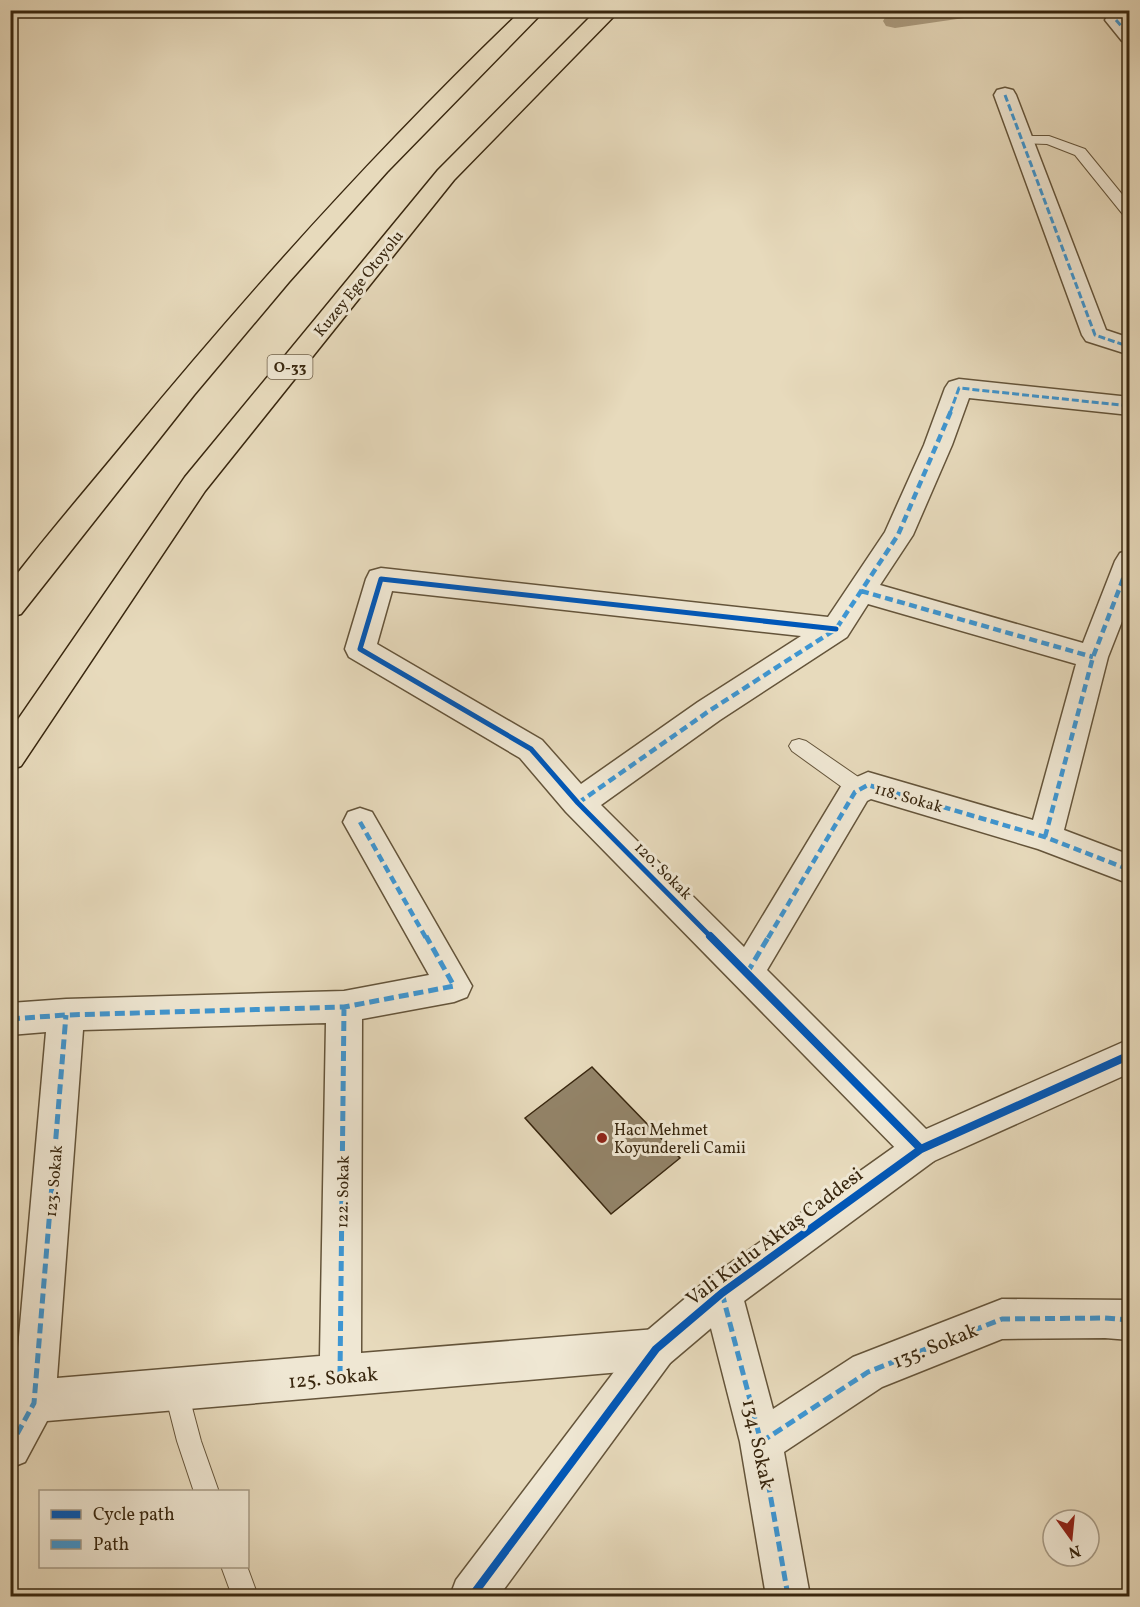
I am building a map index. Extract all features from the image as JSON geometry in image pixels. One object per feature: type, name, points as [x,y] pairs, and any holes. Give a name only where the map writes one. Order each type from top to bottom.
[{"type":"highway","points":[[10,606],[225,337],[380,165],[478,64],[536,10]]},
{"type":"highway","name":"Kuzey Ege Otoyolu","points":[[10,757],[195,484],[446,175],[610,10]]},
{"type":"street","points":[[1005,95],[1095,335],[1130,347]]},
{"type":"street","points":[[578,803],[709,711],[836,629],[897,535],[938,445],[959,387],[1130,406]]},
{"type":"street","points":[[1045,837],[1093,657],[1130,561]]},
{"type":"street","name":"120. Sokak","points":[[836,629],[381,579],[360,649],[531,749],[578,803],[921,1149]]},
{"type":"street","points":[[861,591],[1093,657]]},
{"type":"street","name":"118. Sokak","points":[[747,973],[855,792],[868,785],[1045,837],[1130,870]]},
{"type":"street","points":[[10,1019],[66,1015],[344,1007],[454,986],[360,822]]},
{"type":"street","name":"122. Sokak","points":[[340,1376],[344,1007]]},
{"type":"street","name":"123. Sokak","points":[[22,1403],[66,1015]]},
{"type":"street","name":"Vali Kutlu Aktaş Caddesi","points":[[472,1596],[656,1349],[722,1293],[921,1149],[1130,1055]]},
{"type":"street","name":"134. Sokak","points":[[722,1293],[761,1442],[788,1596]]},
{"type":"street","name":"135. Sokak","points":[[761,1442],[868,1372],[1002,1319],[1105,1318],[1130,1320]]},
{"type":"street","name":"125. Sokak","points":[[22,1403],[656,1349]]},
{"type":"street","points":[[10,1447],[22,1403]]},
{"type":"lane","points":[[1022,140],[1049,140],[1080,152],[1130,214]]},
{"type":"lane","points":[[799,746],[860,789]]},
{"type":"lane","points":[[176,1390],[189,1441],[207,1490]]},
{"type":"lane","points":[[235,1568],[245,1596]]},
{"type":"building","name":"Hacı Mehmet Koyundereli Camii","points":[[592,1067],[680,1158],[611,1214],[525,1118]]},
{"type":"waterway","points":[[895,21],[971,10]]},
{"type":"marked path","points":[[1116,20],[1130,36]]},
{"type":"marked path","points":[[1005,95],[1095,335],[1130,347]]},
{"type":"marked path","points":[[578,803],[709,711],[836,629],[898,535],[938,445],[959,388],[1130,406]]},
{"type":"marked path","points":[[1045,837],[1093,657],[1130,561]]},
{"type":"marked path","points":[[861,591],[1093,657]]},
{"type":"marked path","points":[[747,973],[855,792],[868,785],[1045,837],[1130,870]]},
{"type":"marked path","points":[[10,1019],[66,1015],[344,1007],[454,986],[360,822]]},
{"type":"marked path","points":[[340,1376],[344,1007]]},
{"type":"marked path","points":[[10,1447],[34,1403],[66,1015]]},
{"type":"marked path","points":[[722,1293],[761,1442],[788,1596]]},
{"type":"marked path","points":[[761,1442],[868,1372],[1002,1319],[1105,1318],[1130,1320]]},
{"type":"cycle path","points":[[836,629],[381,579],[360,649],[531,749],[578,803],[921,1149]]},
{"type":"cycle path","points":[[472,1596],[656,1349],[722,1293],[921,1149],[1130,1055]]},
{"type":"place","name":"Hacı Mehmet Koyundereli Camii","points":[[602,1138]]}]
